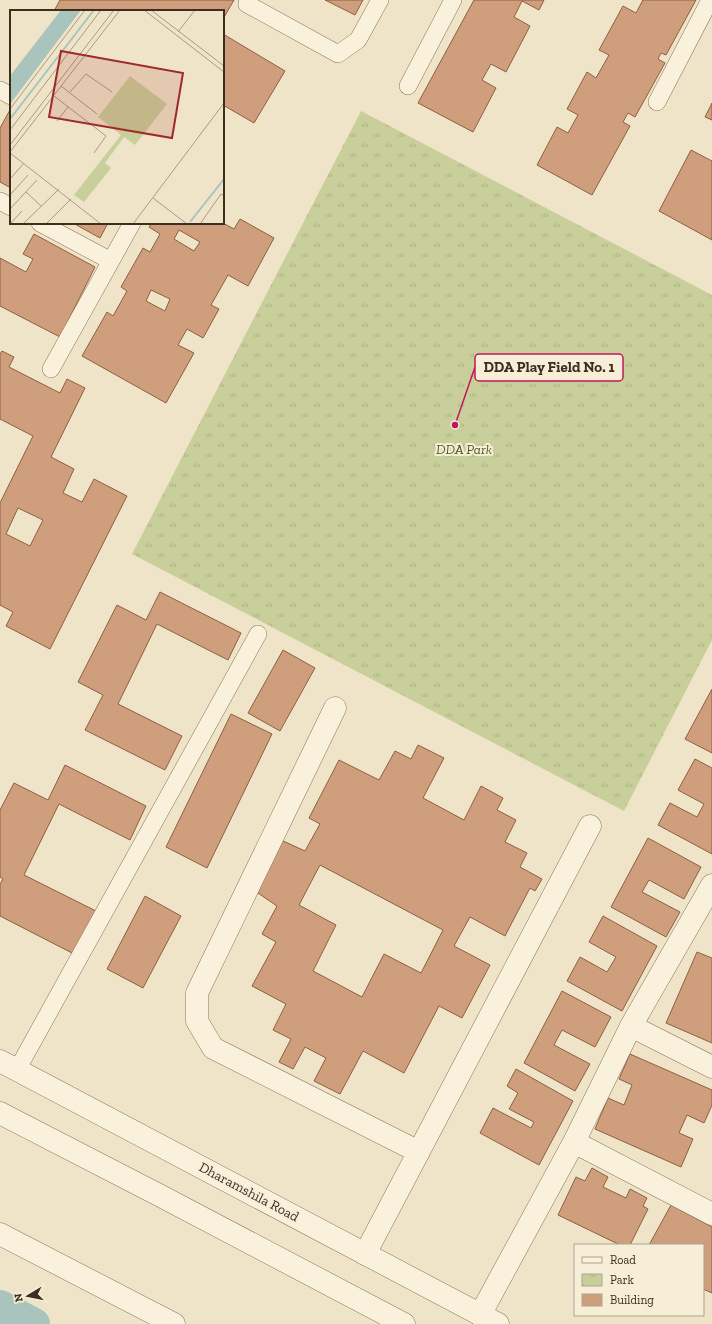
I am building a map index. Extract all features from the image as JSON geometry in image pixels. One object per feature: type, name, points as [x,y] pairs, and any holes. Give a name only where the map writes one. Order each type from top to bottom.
[{"type":"street","points":[[335,708],[197,993],[197,1021],[213,1048],[419,1152]]},
{"type":"street","points":[[365,1254],[590,826]]},
{"type":"street","points":[[489,1319],[631,1026],[704,917],[712,885]]},
{"type":"street","points":[[631,1026],[712,1067]]},
{"type":"street","name":"Dharamshila Road","points":[[9,1065],[489,1319]]},
{"type":"street","points":[[0,1113],[404,1324]]},
{"type":"street","points":[[574,1142],[712,1214]]},
{"type":"street","points":[[0,1234],[174,1324]]},
{"type":"lane","points":[[248,0],[247,4],[338,54],[358,40],[380,0]]},
{"type":"lane","points":[[408,86],[453,0]]},
{"type":"lane","points":[[657,102],[710,0]]},
{"type":"lane","points":[[0,90],[10,95]]},
{"type":"lane","points":[[0,201],[10,206]]},
{"type":"lane","points":[[42,224],[111,261]]},
{"type":"lane","points":[[52,369],[131,224]]},
{"type":"lane","points":[[9,1065],[258,634]]},
{"type":"green space","name":"DDA Park","points":[[361,111],[712,295],[712,640],[624,811],[132,554]]},
{"type":"building","points":[[60,0],[234,0],[224,17],[224,10],[55,10]]},
{"type":"building","points":[[325,0],[363,0],[355,15]]},
{"type":"building","points":[[474,0],[544,0],[539,10],[522,1],[514,17],[530,26],[506,72],[491,64],[482,80],[496,88],[473,132],[418,103]]},
{"type":"building","points":[[643,0],[696,0],[666,55],[661,53],[658,59],[665,63],[635,117],[628,113],[623,122],[630,126],[592,195],[537,165],[557,127],[568,133],[578,115],[567,109],[587,72],[596,78],[609,55],[599,50],[623,6],[636,13]]},
{"type":"building","points":[[224,35],[285,71],[254,123],[224,106]]},
{"type":"building","points":[[712,103],[712,120],[705,117]]},
{"type":"building","points":[[10,110],[10,187],[0,182],[0,128]]},
{"type":"building","points":[[691,150],[712,161],[712,240],[659,211]]},
{"type":"building","points":[[240,219],[274,238],[248,286],[228,275],[211,305],[219,309],[203,338],[187,329],[178,345],[194,353],[166,403],[82,356],[107,312],[113,316],[127,291],[121,287],[143,248],[150,252],[160,234],[149,227],[151,224],[224,224],[234,229]],"holes":[[[179,230],[200,242],[194,251],[174,239]],[[151,290],[170,299],[165,311],[146,301]]]},
{"type":"building","points":[[75,224],[107,224],[100,238]]},
{"type":"building","points":[[34,234],[95,267],[60,337],[0,306],[0,258],[26,272],[33,259],[23,254]]},
{"type":"building","points":[[2,351],[14,357],[9,367],[60,393],[67,379],[85,388],[51,457],[74,469],[63,493],[82,502],[94,479],[127,496],[50,649],[6,626],[13,612],[0,605],[0,503],[33,436],[0,419],[0,354]],"holes":[[[18,508],[43,520],[30,546],[6,534]]]},
{"type":"building","points":[[160,592],[241,633],[228,660],[157,624],[118,704],[182,736],[165,770],[85,730],[103,695],[78,682],[117,605],[146,620]]},
{"type":"building","points":[[283,650],[315,668],[280,731],[248,713]]},
{"type":"building","points":[[712,689],[712,753],[685,739]]},
{"type":"building","points":[[231,714],[272,734],[207,868],[166,847]]},
{"type":"building","points":[[418,745],[444,758],[423,798],[464,820],[481,786],[503,798],[497,810],[516,820],[505,842],[527,853],[520,867],[542,879],[535,891],[530,888],[505,936],[470,917],[454,946],[490,965],[462,1018],[439,1006],[404,1073],[363,1051],[340,1094],[314,1081],[326,1058],[305,1047],[293,1069],[279,1062],[291,1039],[273,1030],[286,1004],[252,986],[276,942],[262,934],[277,906],[255,891],[281,840],[305,851],[320,824],[309,818],[339,760],[379,780],[395,751],[411,759]],"holes":[[[320,865],[443,930],[421,973],[384,954],[362,997],[313,971],[336,925],[299,905]]]},
{"type":"building","points":[[695,759],[712,768],[712,854],[658,825],[670,803],[697,817],[704,804],[678,790]]},
{"type":"building","points":[[65,765],[146,806],[130,840],[59,804],[24,875],[96,911],[74,954],[0,916],[0,884],[3,879],[0,877],[0,810],[14,783],[48,800]]},
{"type":"building","points":[[648,838],[701,867],[684,899],[649,880],[642,892],[680,912],[666,937],[611,907]]},
{"type":"building","points":[[145,896],[181,916],[143,988],[107,969]]},
{"type":"building","points":[[603,916],[657,946],[622,1011],[567,981],[580,957],[607,972],[616,957],[589,942]]},
{"type":"building","points":[[697,952],[712,958],[712,1043],[666,1023]]},
{"type":"building","points":[[562,991],[611,1017],[595,1047],[562,1030],[554,1045],[590,1064],[575,1091],[524,1063]]},
{"type":"building","points":[[630,1054],[712,1090],[712,1105],[704,1123],[687,1115],[679,1133],[693,1139],[681,1167],[595,1129],[608,1098],[624,1105],[632,1085],[619,1079]]},
{"type":"building","points":[[516,1069],[573,1101],[539,1165],[480,1133],[493,1108],[531,1128],[534,1122],[509,1109],[518,1093],[507,1086]]},
{"type":"building","points":[[592,1168],[608,1177],[603,1187],[626,1198],[630,1189],[647,1198],[643,1206],[648,1209],[630,1244],[618,1244],[558,1215],[576,1177],[585,1181]]},
{"type":"building","points":[[671,1205],[712,1227],[712,1293],[704,1289],[704,1244],[650,1244]]},
{"type":"waterway","points":[[0,1306],[34,1324]]},
{"type":"place","name":"DDA Play Field No. 1","points":[[455,425]]}]
